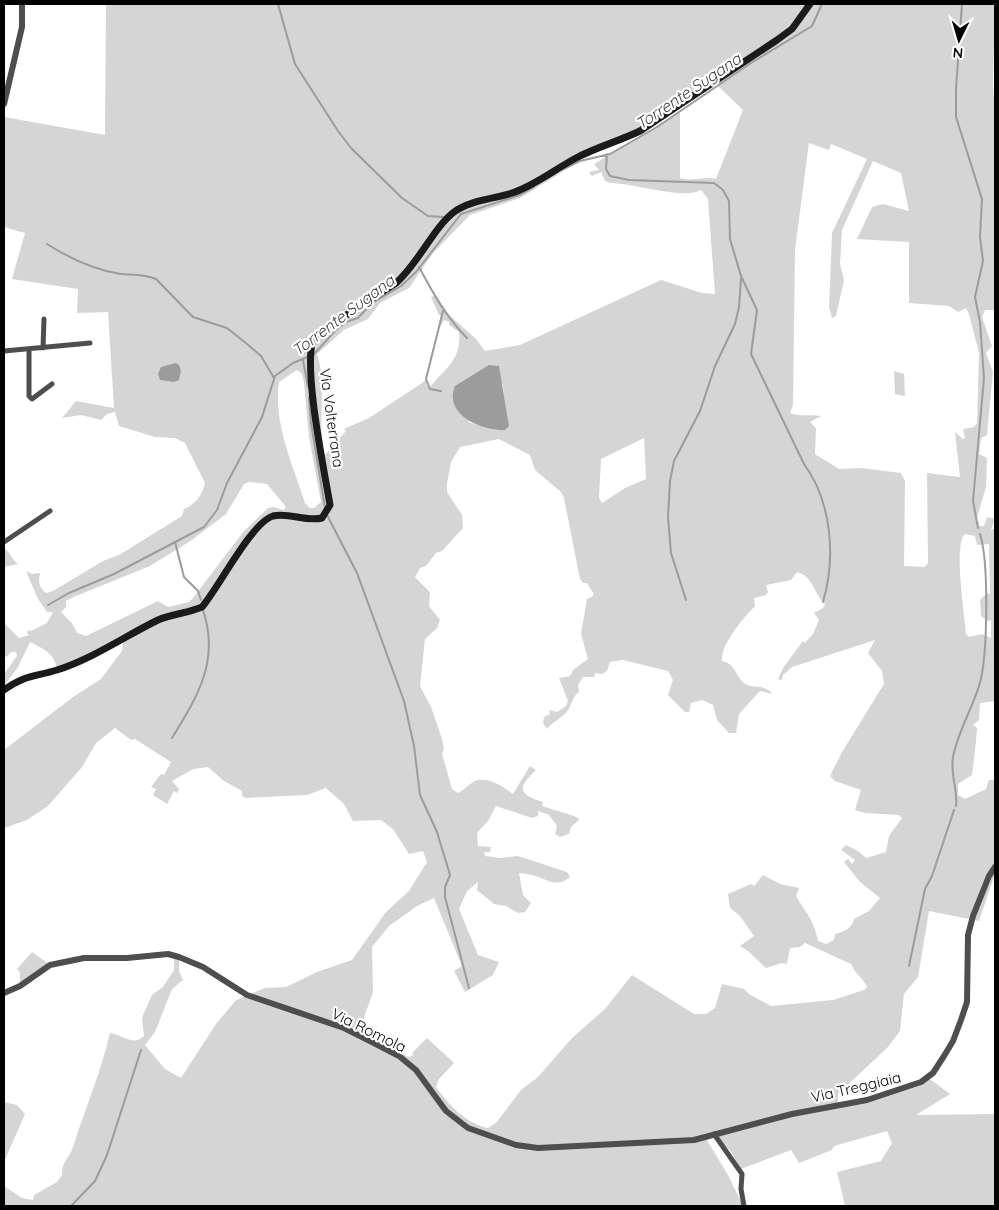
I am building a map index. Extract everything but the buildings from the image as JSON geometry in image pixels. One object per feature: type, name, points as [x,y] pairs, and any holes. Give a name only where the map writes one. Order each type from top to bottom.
[{"type":"main road","name":"Via Volterrana","points":[[4,690],[18,680],[32,674],[57,670],[160,619],[190,612],[202,607],[258,526],[266,520],[282,515],[314,520],[326,514],[330,505],[317,427],[310,363],[314,336],[407,274],[454,212],[467,205],[513,193],[542,179],[577,157],[616,143],[640,131],[778,40],[792,29],[810,4]]},
{"type":"street","points":[[4,104],[22,27],[22,4]]},
{"type":"street","points":[[43,348],[44,319]]},
{"type":"street","points":[[4,351],[90,343]]},
{"type":"street","points":[[29,350],[29,396],[32,399],[52,384]]},
{"type":"street","points":[[4,542],[50,511]]},
{"type":"street","name":"Via Treggiaia","points":[[714,1134],[907,1089],[922,1082],[933,1073],[953,1041],[967,1002],[968,935],[973,916],[989,876],[995,867]]},
{"type":"street","name":"Via Romola","points":[[4,993],[20,986],[50,965],[84,958],[127,958],[168,954],[203,967],[247,995],[344,1028],[399,1056],[416,1070],[446,1111],[468,1128],[516,1145],[538,1148],[694,1140],[714,1134]]},
{"type":"street","points":[[714,1134],[742,1174],[741,1189],[744,1206]]},
{"type":"shaded area","points":[[106,4],[995,4],[993,82],[995,122],[995,310],[985,310],[982,317],[992,346],[986,353],[993,372],[987,435],[981,438],[979,454],[987,458],[986,487],[976,521],[979,522],[979,526],[984,526],[987,517],[995,519],[991,530],[995,528],[995,701],[980,703],[979,720],[973,725],[977,728],[972,775],[958,784],[958,795],[965,799],[986,789],[989,780],[995,780],[995,874],[979,921],[929,911],[918,977],[904,994],[900,1031],[888,1047],[838,1094],[838,1105],[867,1100],[927,1077],[950,1094],[916,1115],[995,1114],[995,1206],[845,1206],[837,1172],[881,1161],[892,1143],[887,1131],[834,1146],[832,1150],[799,1163],[791,1150],[741,1169],[731,1152],[714,1134],[705,1137],[728,1175],[743,1206],[4,1206],[4,1186],[22,1198],[33,1200],[34,1195],[57,1182],[62,1175],[64,1164],[73,1147],[98,1076],[110,1033],[131,1040],[140,1039],[144,1036],[143,1015],[152,995],[163,987],[174,970],[174,956],[179,957],[179,971],[183,980],[172,989],[155,1032],[145,1045],[165,1069],[181,1078],[216,1024],[236,1000],[265,988],[286,987],[317,972],[352,960],[386,912],[409,891],[427,862],[423,851],[409,854],[393,829],[381,820],[353,821],[344,804],[326,788],[307,795],[246,798],[242,796],[242,791],[224,781],[208,767],[193,769],[172,781],[179,789],[177,793],[174,791],[167,804],[153,795],[156,789],[151,787],[161,774],[164,775],[171,762],[135,739],[131,740],[115,728],[96,743],[82,767],[48,806],[27,820],[4,828],[4,750],[73,697],[101,679],[122,651],[123,638],[57,669],[51,655],[30,642],[18,667],[4,686],[4,674],[17,656],[16,652],[11,652],[7,657],[4,655],[4,623],[19,638],[29,635],[27,633],[28,630],[31,631],[47,623],[53,612],[47,612],[38,599],[26,571],[32,574],[40,573],[39,582],[42,589],[46,593],[53,591],[103,561],[119,555],[182,516],[184,509],[198,499],[205,483],[185,443],[175,438],[155,437],[119,426],[115,412],[107,414],[101,420],[81,415],[62,418],[76,401],[114,408],[108,312],[77,313],[78,289],[12,279],[25,233],[4,227],[4,117],[105,135]],"holes":[[[717,85],[743,110],[716,179],[680,178],[680,112],[594,164],[599,170],[589,172],[592,176],[601,172],[605,181],[610,183],[682,193],[693,193],[701,190],[708,199],[715,294],[702,293],[661,280],[520,345],[485,351],[476,339],[448,314],[436,295],[431,297],[441,316],[437,332],[444,320],[449,322],[449,325],[459,332],[458,349],[452,362],[430,387],[427,386],[426,379],[369,418],[344,429],[346,431],[325,455],[322,430],[322,379],[317,354],[344,330],[368,319],[380,303],[409,288],[433,253],[470,215],[520,198],[580,161],[577,158],[666,117],[677,108]],[[809,143],[829,150],[831,144],[867,159],[832,233],[829,308],[832,318],[836,316],[844,280],[840,264],[842,230],[873,161],[901,173],[909,211],[883,204],[872,207],[857,239],[909,242],[909,303],[949,306],[958,312],[966,308],[979,353],[977,423],[974,427],[963,429],[965,438],[963,439],[955,432],[960,477],[927,473],[928,563],[925,567],[904,566],[905,481],[901,473],[861,468],[839,469],[815,454],[816,428],[810,422],[821,416],[790,413],[793,405],[795,249]],[[297,370],[302,374],[309,437],[321,502],[314,508],[310,508],[305,503],[285,444],[281,428],[278,397],[279,382]],[[503,384],[507,413],[506,424],[505,430],[497,430],[468,422]],[[644,438],[646,479],[625,488],[602,503],[599,498],[601,459]],[[499,439],[530,455],[535,470],[561,492],[564,498],[580,579],[583,583],[587,583],[594,594],[587,599],[581,634],[588,659],[573,670],[570,676],[559,678],[568,701],[566,706],[557,712],[549,710],[550,714],[544,717],[543,723],[547,729],[568,710],[579,692],[578,685],[583,677],[594,677],[595,673],[602,674],[607,671],[610,662],[623,660],[668,671],[673,680],[668,695],[685,712],[689,712],[691,703],[702,700],[713,705],[717,720],[729,733],[736,733],[739,714],[760,691],[772,694],[766,689],[744,683],[733,667],[727,662],[722,661],[722,654],[739,624],[755,606],[754,598],[766,595],[768,592],[766,585],[791,580],[797,572],[803,574],[810,581],[825,604],[823,608],[814,613],[819,620],[813,634],[805,643],[803,641],[783,668],[778,679],[782,680],[783,675],[792,667],[875,640],[868,653],[882,671],[884,684],[842,752],[830,776],[835,781],[861,790],[855,810],[865,813],[899,815],[902,818],[889,836],[886,852],[866,858],[858,851],[846,845],[841,850],[855,860],[852,864],[848,859],[844,862],[860,882],[880,898],[869,911],[854,919],[849,927],[835,934],[834,940],[826,944],[818,941],[812,922],[796,896],[799,888],[780,884],[763,875],[754,886],[751,884],[728,894],[730,908],[740,916],[754,936],[740,946],[766,968],[782,963],[787,964],[790,948],[800,947],[805,943],[851,964],[866,984],[867,987],[864,990],[833,1000],[771,1006],[749,994],[744,989],[722,984],[715,1008],[706,1014],[694,1014],[632,975],[605,1009],[572,1038],[538,1077],[521,1090],[496,1123],[488,1128],[465,1118],[446,1100],[436,1087],[439,1079],[454,1063],[427,1038],[412,1053],[414,1055],[408,1057],[361,1026],[373,992],[372,947],[389,926],[417,906],[434,898],[462,966],[454,971],[465,992],[493,975],[499,962],[478,955],[459,909],[467,891],[478,882],[477,890],[494,904],[506,906],[518,913],[525,912],[531,903],[523,895],[519,873],[557,883],[570,877],[567,872],[518,856],[500,858],[485,856],[484,852],[490,852],[491,847],[478,846],[477,833],[488,821],[496,806],[532,818],[538,816],[538,811],[549,815],[557,826],[555,834],[560,837],[569,834],[571,827],[579,820],[577,817],[542,806],[543,802],[525,793],[523,786],[536,770],[530,766],[513,794],[496,783],[485,780],[475,781],[458,793],[452,789],[442,754],[444,749],[442,739],[431,707],[420,686],[425,639],[437,628],[440,620],[429,606],[430,592],[415,577],[420,568],[426,566],[436,553],[442,551],[463,528],[462,515],[447,492],[451,462],[460,447]],[[249,482],[267,484],[286,507],[284,510],[273,507],[268,508],[244,531],[189,602],[168,607],[158,601],[86,636],[77,633],[72,623],[61,612],[66,607],[66,601],[71,598],[150,566],[192,540],[226,514],[244,484]],[[965,534],[975,536],[977,545],[989,544],[990,594],[987,593],[980,600],[981,616],[988,621],[991,620],[991,638],[982,634],[969,637],[966,634],[960,551]]]},
{"type":"shaded area","points":[[176,363],[181,371],[179,380],[174,382],[160,380],[158,374],[161,367]]},
{"type":"shaded area","points":[[489,365],[499,366],[509,426],[505,430],[486,428],[476,424],[459,413],[455,405],[453,396],[455,386]]},
{"type":"shaded area","points":[[894,371],[904,374],[905,396],[895,394]]},
{"type":"shaded area","points":[[4,548],[14,560],[18,564],[4,567]]},
{"type":"shaded area","points":[[32,952],[50,965],[20,986],[20,973],[17,969]]},
{"type":"shaded area","points":[[4,1102],[17,1105],[25,1114],[4,1162]]},
{"type":"waterway","points":[[278,4],[295,64],[351,148],[402,198],[428,216],[443,217]]},
{"type":"waterway","name":"Torrente Sugana","points":[[561,170],[580,161],[610,154],[657,127],[751,63],[812,26],[822,4]]},
{"type":"waterway","points":[[962,4],[956,117],[982,199],[980,237],[983,261],[975,297],[980,322],[984,378],[973,501],[978,528]]},
{"type":"waterway","points":[[607,154],[606,169],[610,176],[629,180],[714,183],[723,190],[729,201],[730,239],[741,276],[757,310],[751,354],[821,495],[826,513],[830,549],[827,585],[823,602]]},
{"type":"waterway","name":"Torrente Sugana","points":[[314,354],[336,330],[346,322],[358,318],[371,304],[401,286],[416,272],[461,214],[520,195],[534,187]]},
{"type":"waterway","points":[[47,244],[73,259],[101,270],[121,274],[143,275],[156,279],[193,317],[227,328],[247,344],[261,356],[274,378]]},
{"type":"waterway","points":[[419,267],[446,313],[467,338]]},
{"type":"waterway","points":[[686,600],[671,553],[668,517],[670,481],[674,461],[700,411],[715,366],[735,324],[739,307],[741,279]]},
{"type":"waterway","points":[[441,391],[430,389],[426,379],[443,311]]},
{"type":"waterway","name":"Torrente Sugana","points":[[48,605],[69,593],[114,574],[204,527],[217,510],[227,483],[262,417],[275,376],[293,363],[310,356]]},
{"type":"waterway","points":[[303,360],[308,387]]},
{"type":"waterway","points":[[309,397],[311,423],[325,508]]},
{"type":"waterway","points":[[327,515],[357,573],[404,701],[414,746],[420,795],[437,832],[450,875],[445,887],[445,897],[469,988]]},
{"type":"waterway","points":[[956,806],[952,770],[953,757],[979,686],[986,633],[985,566],[980,534]]},
{"type":"waterway","points":[[175,542],[184,577],[198,591],[201,600]]},
{"type":"waterway","points":[[172,738],[198,692],[208,661],[208,628],[203,610]]},
{"type":"waterway","points":[[909,966],[925,889],[932,876],[954,810]]},
{"type":"waterway","points":[[71,1206],[95,1181],[107,1155],[141,1050]]}]
